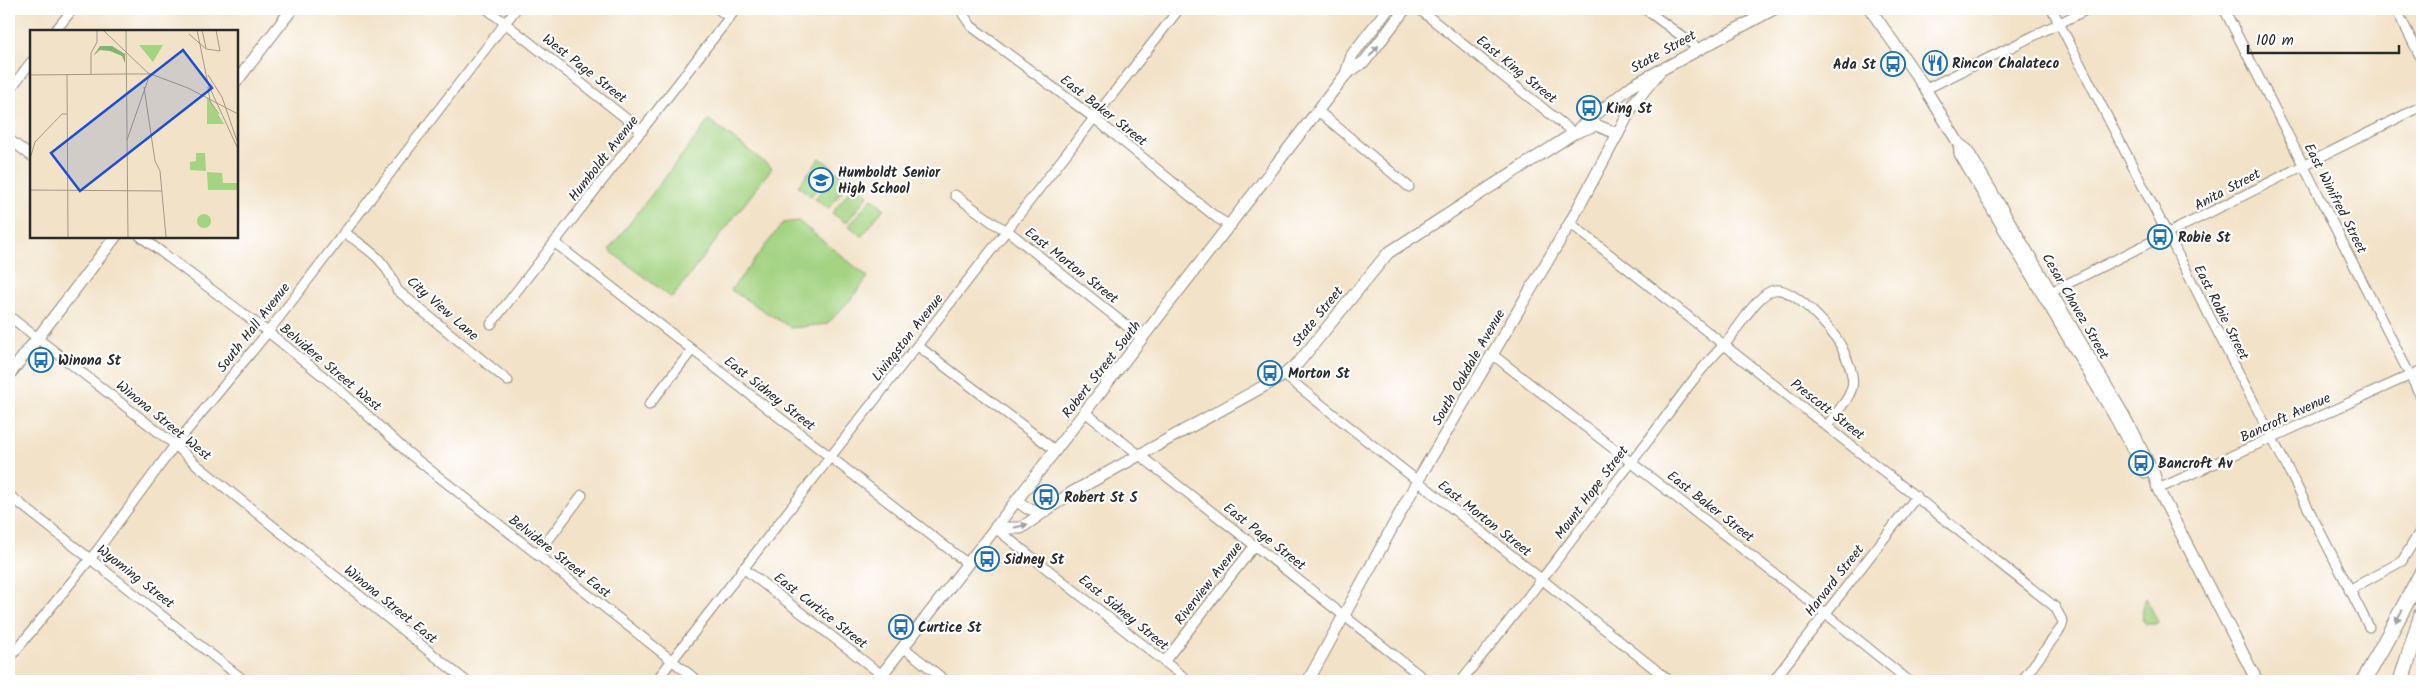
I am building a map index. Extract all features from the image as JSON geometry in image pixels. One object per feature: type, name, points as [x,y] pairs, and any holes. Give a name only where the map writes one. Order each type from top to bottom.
[{"type":"highway","points":[[2364,681],[2422,573]]},
{"type":"highway","points":[[2401,681],[2422,614]]},
{"type":"street","points":[[56,30],[73,9]]},
{"type":"street","points":[[238,79],[292,9]]},
{"type":"street","name":"West Page Street","points":[[487,9],[642,131]]},
{"type":"street","name":"South Hall Avenue","points":[[9,659],[91,558],[176,445],[268,332],[516,9]]},
{"type":"street","points":[[718,9],[729,17]]},
{"type":"street","name":"Humboldt Avenue","points":[[492,324],[736,9]]},
{"type":"street","name":"Livingston Avenue","points":[[656,681],[1179,9]]},
{"type":"street","name":"Robert Street South","points":[[879,678],[1231,226],[1346,74],[1365,61],[1405,9]]},
{"type":"street","points":[[1396,22],[1412,9]]},
{"type":"street","name":"East King Street","points":[[1418,9],[1574,132]]},
{"type":"street","points":[[1645,9],[1698,49]]},
{"type":"street","name":"State Street","points":[[995,528],[1022,528],[1033,522],[1042,512],[1071,493],[1141,456],[1268,382],[1284,375],[1299,362],[1388,252],[1574,132],[1627,88],[1774,9]]},
{"type":"street","name":"Cesar Chavez Street","points":[[1870,9],[1926,89],[1959,144],[1968,150],[2047,294],[2123,414],[2154,474],[2158,489],[2257,681]]},
{"type":"street","name":"East Robie Street","points":[[2052,9],[2369,627]]},
{"type":"street","points":[[1926,89],[2088,9]]},
{"type":"street","name":"East Winifred Street","points":[[2224,9],[2422,399]]},
{"type":"street","points":[[2396,9],[2422,60]]},
{"type":"street","name":"Robert Street South","points":[[1346,74],[1351,56],[1386,10]]},
{"type":"street","name":"East Baker Street","points":[[964,12],[971,26],[1094,118],[1217,218],[1231,226]]},
{"type":"street","points":[[9,91],[30,63]]},
{"type":"street","name":"South Oakdale Avenue","points":[[1308,681],[1418,481],[1570,223],[1641,94],[1659,72]]},
{"type":"street","name":"Anita Street","points":[[2047,294],[2167,236],[2303,164],[2422,106]]},
{"type":"street","points":[[1318,111],[1409,187]]},
{"type":"street","name":"State Street","points":[[1574,132],[1596,125],[1618,134]]},
{"type":"street","points":[[9,139],[30,155]]},
{"type":"street","name":"East Morton Street","points":[[955,194],[995,224],[1008,231],[1143,339]]},
{"type":"street","name":"Prescott Street","points":[[1570,223],[2056,607],[2063,622],[2058,635],[2022,681]]},
{"type":"street","name":"City View Lane","points":[[344,232],[381,260],[389,271],[397,290],[508,381]]},
{"type":"street","points":[[9,375],[114,238]]},
{"type":"street","name":"Belvidere Street West","points":[[143,238],[268,332],[339,389],[406,451]]},
{"type":"street","name":"East Sidney Street","points":[[556,243],[968,564]]},
{"type":"street","name":"Mount Hope Street","points":[[1460,681],[1716,352],[1725,344],[1766,293],[1781,290],[1795,296],[1838,339],[1854,376],[1851,393],[1827,426]]},
{"type":"street","name":"Winona Street West","points":[[9,316],[176,445],[197,465],[300,547]]},
{"type":"street","points":[[918,346],[1056,451]]},
{"type":"street","points":[[649,405],[692,350]]},
{"type":"street","name":"East Baker Street","points":[[1493,355],[1825,613],[1909,681]]},
{"type":"street","name":"Bancroft Avenue","points":[[2158,489],[2422,370]]},
{"type":"street","name":"East Morton Street","points":[[1284,375],[1670,681]]},
{"type":"street","name":"East Page Street","points":[[1086,413],[1427,681]]},
{"type":"street","name":"Belvidere Street East","points":[[406,451],[698,681]]},
{"type":"street","name":"Wyoming Street","points":[[9,495],[245,681]]},
{"type":"street","points":[[536,555],[582,495]]},
{"type":"street","name":"Harvard Street","points":[[1773,681],[1917,496]]},
{"type":"street","points":[[1018,501],[1027,508],[1042,512]]},
{"type":"street","name":"East Sidney Street","points":[[995,528],[1188,681]]},
{"type":"street","points":[[2349,590],[2402,561],[2422,528]]},
{"type":"street","name":"Riverview Avenue","points":[[1164,662],[1255,544]]},
{"type":"street","name":"Winona Street East","points":[[300,547],[466,681]]},
{"type":"street","name":"East Curtice Street","points":[[743,568],[879,678]]},
{"type":"street","points":[[903,647],[946,681]]},
{"type":"green space","points":[[709,120],[772,168],[672,298],[609,250]]},
{"type":"green space","points":[[820,158],[833,168],[811,196],[798,186]]},
{"type":"green space","points":[[837,171],[850,181],[828,209],[815,199]]},
{"type":"green space","points":[[855,184],[868,195],[846,223],[832,213]]},
{"type":"green space","points":[[872,198],[884,208],[862,236],[849,226]]},
{"type":"green space","points":[[798,221],[868,277],[852,298],[827,324],[791,328],[731,290],[783,223]]},
{"type":"green space","points":[[2146,598],[2158,622],[2156,624],[2145,624],[2143,621],[2142,611]]},
{"type":"place","name":"Rincon Chalateco","points":[[1935,63]]},
{"type":"place","name":"Ada St","points":[[1893,64]]},
{"type":"place","name":"King St","points":[[1589,108]]},
{"type":"place","name":"Humboldt Senior High School","points":[[821,180]]},
{"type":"place","name":"Robie St","points":[[2160,237]]},
{"type":"place","name":"Winona St","points":[[41,360]]},
{"type":"place","name":"Morton St","points":[[1270,373]]},
{"type":"place","name":"Bancroft Av","points":[[2141,463]]},
{"type":"place","name":"Robert St S","points":[[1046,497]]},
{"type":"place","name":"Sidney St","points":[[987,559]]},
{"type":"place","name":"Curtice St","points":[[901,627]]}]
